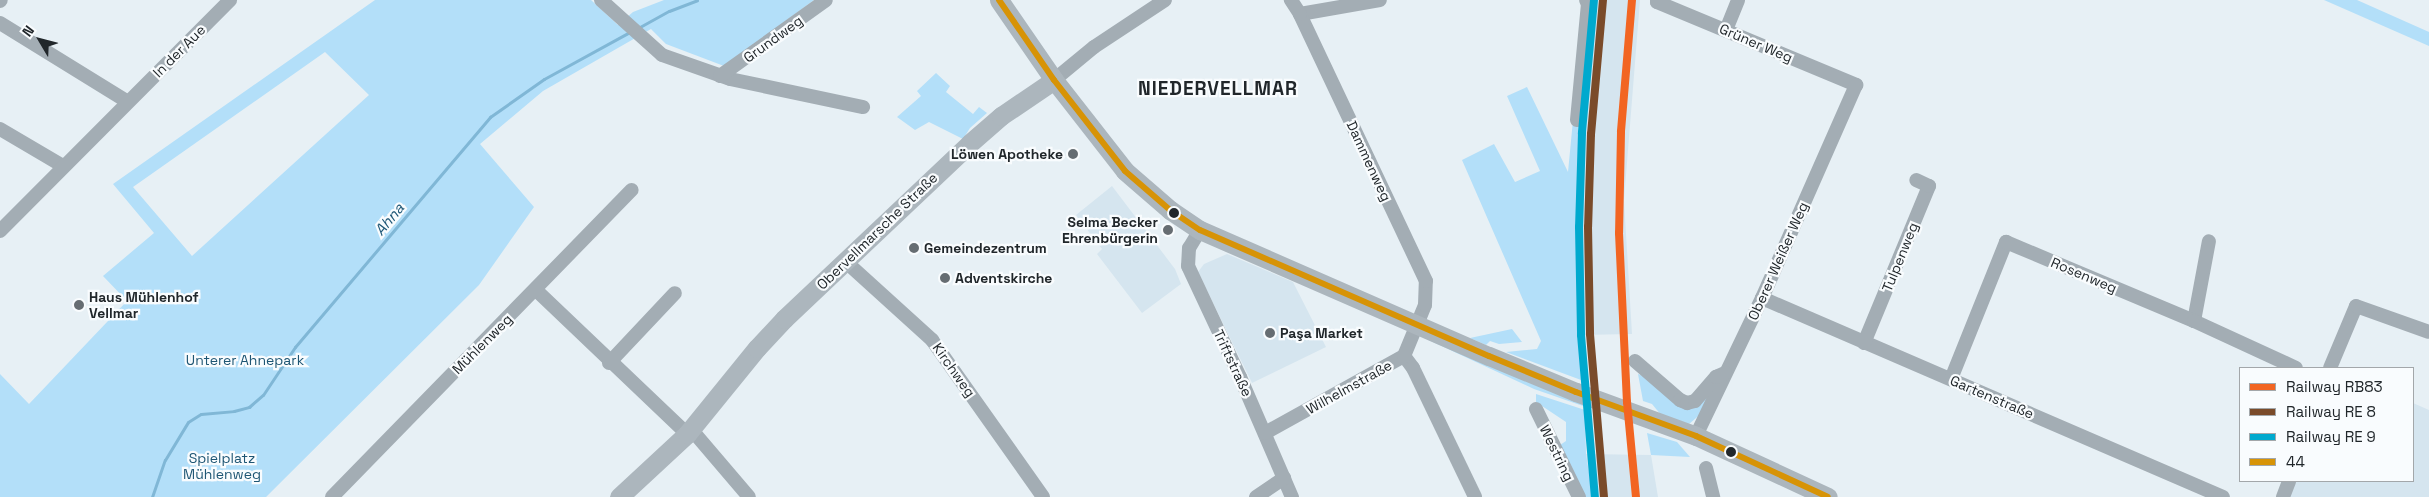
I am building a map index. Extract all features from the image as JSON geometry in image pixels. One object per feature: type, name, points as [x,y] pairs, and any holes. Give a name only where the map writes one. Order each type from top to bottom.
[{"type":"main road","points":[[999,0],[1054,80],[1125,171],[1170,210],[1200,230],[1576,392],[1696,436],[1828,497]]},
{"type":"main road","name":"Obervellmarsche Straße","points":[[619,497],[689,432],[757,348],[845,261],[976,137],[1002,116],[1054,80]]},
{"type":"street","name":"In der Aue","points":[[0,231],[230,0]]},
{"type":"street","points":[[601,0],[642,39],[662,55],[720,76],[862,107]]},
{"type":"street","name":"Grundweg","points":[[720,76],[826,0]]},
{"type":"street","name":"Obervellmarsche Straße","points":[[1054,80],[1094,47],[1165,0]]},
{"type":"street","name":"Dammenweg","points":[[1291,0],[1300,14],[1426,281],[1425,304],[1417,324]]},
{"type":"street","points":[[1300,14],[1380,0]]},
{"type":"street","points":[[1577,120],[1588,4],[1586,0]]},
{"type":"street","points":[[1726,30],[1738,0]]},
{"type":"street","name":"Grüner Weg","points":[[1657,1],[1856,85]]},
{"type":"street","points":[[0,23],[128,102]]},
{"type":"street","name":"Oberer Weißer Weg","points":[[1696,436],[1762,298],[1856,85]]},
{"type":"street","points":[[0,129],[63,166]]},
{"type":"street","name":"Tulpenweg","points":[[1864,342],[1929,186],[1916,180]]},
{"type":"street","name":"Mühlenweg","points":[[332,497],[632,190]]},
{"type":"street","name":"Triftstraße","points":[[1200,230],[1190,248],[1188,266],[1292,497]]},
{"type":"street","points":[[2194,321],[2209,241]]},
{"type":"street","name":"Rosenweg","points":[[1951,379],[2006,242],[2194,321],[2294,367]]},
{"type":"street","name":"Kirchweg","points":[[845,261],[932,340],[1043,497]]},
{"type":"street","points":[[536,290],[610,363],[689,432],[749,497]]},
{"type":"street","points":[[610,363],[675,293]]},
{"type":"street","name":"Gartenstraße","points":[[1762,298],[2222,497]]},
{"type":"street","points":[[2330,367],[2356,306],[2429,332]]},
{"type":"street","name":"Wilhelmstraße","points":[[1264,434],[1404,356],[1417,324]]},
{"type":"street","points":[[1404,356],[1413,368],[1475,497]]},
{"type":"street","points":[[1635,360],[1680,400],[1687,403],[1694,401],[1716,377],[1727,372]]},
{"type":"street","name":"Westring","points":[[1536,409],[1579,497]]},
{"type":"street","points":[[1706,468],[1713,497]]},
{"type":"street","points":[[1256,497],[1284,478]]},
{"type":"street","points":[[2283,497],[2289,482]]},
{"type":"shaded area","points":[[1594,0],[1640,0],[1624,200],[1632,334],[1581,335],[1578,223],[1581,135]]},
{"type":"shaded area","points":[[1112,186],[1175,269],[1181,284],[1142,313],[1097,254],[1102,249],[1076,215]]},
{"type":"shaded area","points":[[1227,254],[1293,282],[1326,347],[1252,383],[1198,272],[1204,264]]},
{"type":"shaded area","points":[[2414,403],[2429,410],[2429,497],[2276,497],[2282,482],[2414,482]]},
{"type":"shaded area","points":[[1586,454],[1651,455],[1658,497],[1593,497]]},
{"type":"green space","name":"Unterer Ahnepark","points":[[375,0],[591,0],[618,25],[633,12],[664,0],[814,0],[724,66],[666,44],[651,29],[543,91],[480,144],[534,207],[479,285],[266,497],[0,497],[0,374],[29,404],[127,301],[103,276],[154,233],[113,184]],"holes":[[[325,52],[369,95],[192,256],[133,187]]]},
{"type":"green space","points":[[2324,0],[2357,0],[2429,32],[2429,46]]},
{"type":"green space","points":[[936,73],[950,86],[946,92],[973,114],[979,107],[987,113],[970,128],[963,139],[929,122],[915,130],[897,117],[921,96],[917,91]]},
{"type":"green space","points":[[1527,87],[1568,172],[1573,120],[1582,121],[1578,223],[1581,380],[1506,352],[1537,349],[1541,341],[1462,160],[1494,144],[1515,182],[1540,171],[1507,96]]},
{"type":"green space","points":[[1512,329],[1522,342],[1499,344],[1490,341],[1486,345],[1470,338]]},
{"type":"green space","points":[[1420,336],[1583,401],[1583,406],[1534,389]]},
{"type":"green space","points":[[1638,374],[1651,379],[1677,403],[1718,380],[1703,412],[1689,424],[1661,415],[1652,404],[1643,401]]},
{"type":"green space","points":[[1536,394],[1585,410],[1586,454],[1593,497],[1582,497],[1560,445],[1566,441],[1566,422],[1536,402]]},
{"type":"green space","points":[[1647,433],[1677,442],[1690,457],[1651,455]]},
{"type":"waterway","name":"Ahna","points":[[638,28],[669,11],[697,0]]},
{"type":"waterway","name":"Ahna","points":[[152,497],[165,460],[188,422],[201,414],[234,411],[249,407],[263,395],[295,347],[490,117],[544,79],[630,32]]},
{"type":"rail line","name":"RB83","points":[[1632,0],[1621,132],[1619,233],[1627,402],[1636,497]]},
{"type":"transit line","name":"44","points":[[999,0],[1054,80],[1125,171],[1170,210],[1200,230],[1489,356],[1576,392],[1696,436],[1828,497]]},
{"type":"transit line","points":[[1594,0],[1582,133],[1579,227],[1581,335],[1595,497]]},
{"type":"transit line","points":[[1603,0],[1591,134],[1588,227],[1590,334],[1604,497]]},
{"type":"place","name":"Löwen Apotheke","points":[[1073,154]]},
{"type":"place","name":"Selma Becker Ehrenbürgerin","points":[[1168,230]]},
{"type":"place","name":"Gemeindezentrum","points":[[914,248]]},
{"type":"place","name":"Adventskirche","points":[[945,278]]},
{"type":"place","name":"Haus Mühlenhof Vellmar","points":[[79,305]]},
{"type":"place","name":"Paşa Market","points":[[1270,333]]},
{"type":"district","name":"NIEDERVELLMAR","points":[[1218,89]]},
{"type":"park label","name":"Spielplatz Mühlenweg","points":[[222,466]]}]
